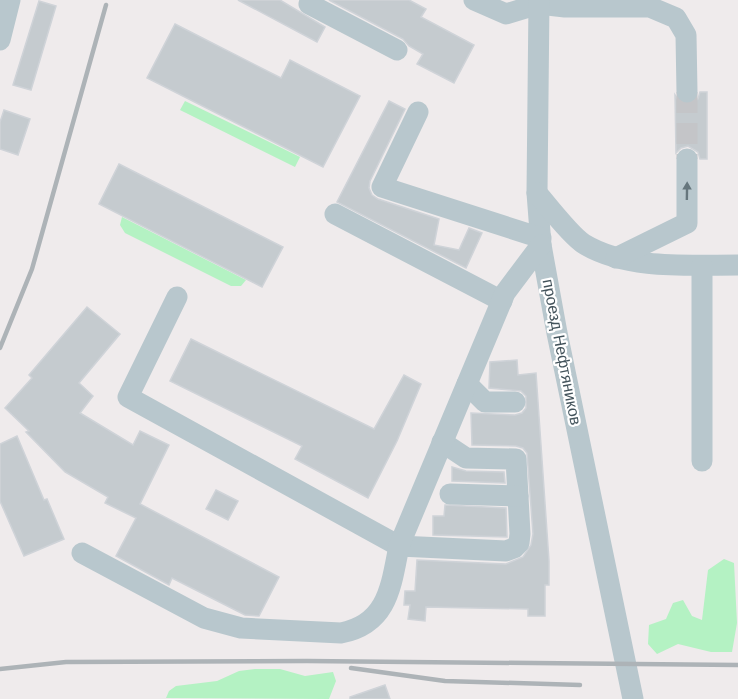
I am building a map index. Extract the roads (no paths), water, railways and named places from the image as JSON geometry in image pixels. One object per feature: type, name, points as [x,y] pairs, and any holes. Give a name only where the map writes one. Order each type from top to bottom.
[{"type":"street","points":[[0,40],[10,0]]},
{"type":"street","points":[[311,0],[309,4],[397,50]]},
{"type":"street","points":[[474,0],[506,14],[539,2],[565,7],[650,7],[676,18],[686,35],[687,92]]},
{"type":"street","name":"проезд Нефтяников","points":[[539,2],[537,193],[541,242],[557,333],[633,699]]},
{"type":"street","points":[[82,553],[204,618],[241,628],[341,633],[357,630],[370,621],[383,607],[391,585],[399,546],[505,293],[541,242],[382,186],[418,112]]},
{"type":"street","points":[[616,258],[687,223],[687,159]]},
{"type":"street","points":[[537,193],[582,243],[616,258],[663,264],[738,265]]},
{"type":"street","points":[[335,214],[502,301]]},
{"type":"street","points":[[702,266],[702,461]]},
{"type":"street","points":[[177,297],[128,397],[399,546],[506,551],[514,548],[519,543],[520,534],[516,459],[466,458],[442,442]]},
{"type":"street","points":[[467,384],[485,402],[515,402]]},
{"type":"street","points":[[450,494],[518,496]]},
{"type":"tunnel","points":[[687,92],[687,159]]},
{"type":"railway","points":[[0,348],[32,269],[106,5]]},
{"type":"railway","points":[[0,669],[66,662],[307,661],[738,665]]},
{"type":"railway","points":[[351,668],[445,681],[580,685]]}]
